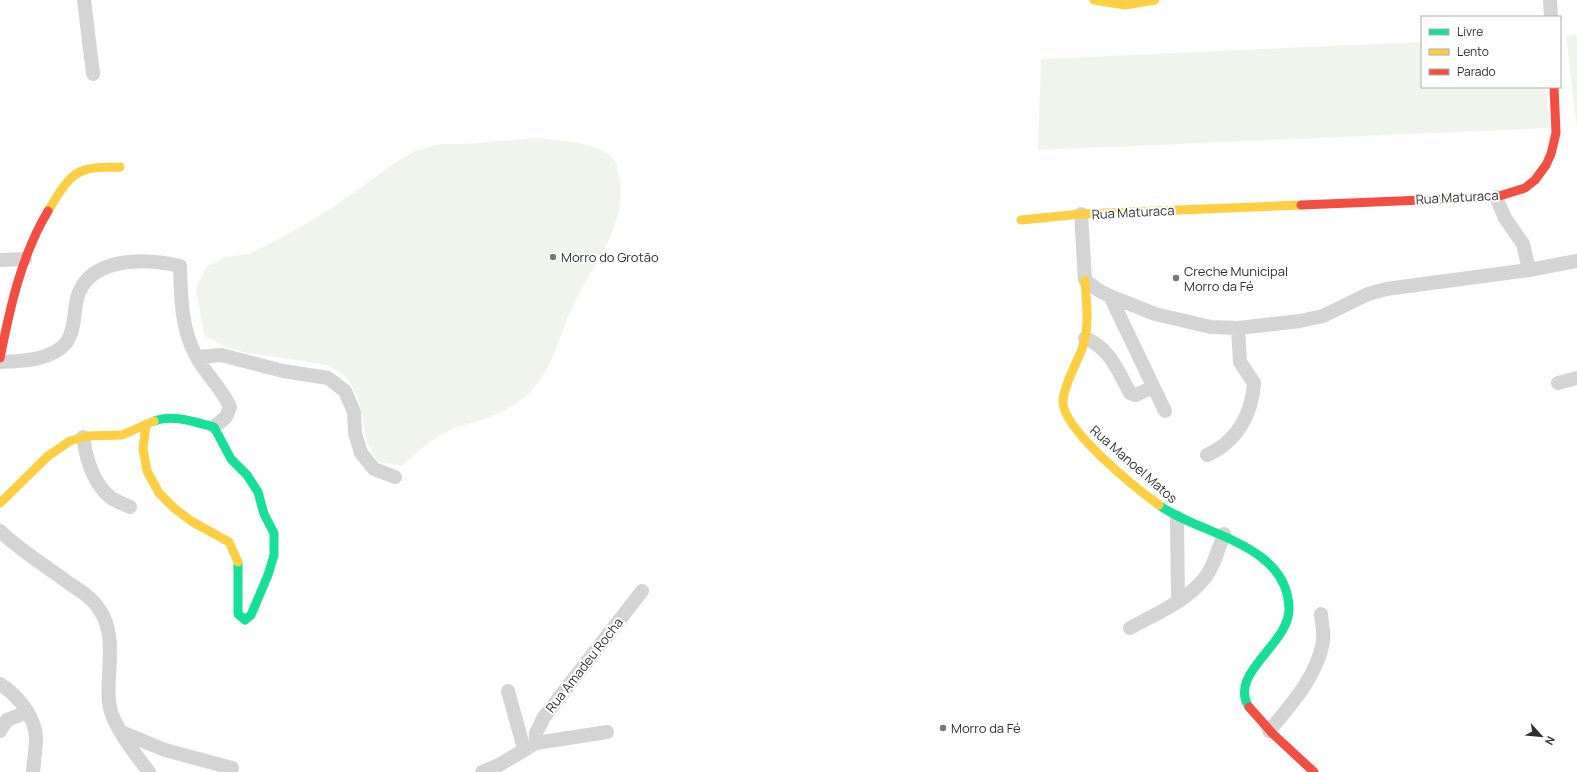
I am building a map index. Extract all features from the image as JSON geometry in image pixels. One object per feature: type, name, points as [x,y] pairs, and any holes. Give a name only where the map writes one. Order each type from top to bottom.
[{"type":"street","points":[[84,0],[94,74]]},
{"type":"street","points":[[1094,0],[1125,5],[1152,0]]},
{"type":"street","points":[[1550,0],[1551,16]]},
{"type":"street","name":"Rua Maturaca","points":[[1085,280],[1081,214],[1496,197],[1522,191],[1534,181],[1546,167],[1554,149],[1557,133],[1554,88]]},
{"type":"street","points":[[0,358],[8,313],[25,259],[42,222],[65,186],[80,172],[91,168],[120,167]]},
{"type":"street","points":[[1496,197],[1505,218],[1523,244],[1529,270]]},
{"type":"street","points":[[1021,220],[1081,214]]},
{"type":"street","points":[[0,260],[25,259]]},
{"type":"street","points":[[1085,280],[1098,290],[1110,296],[1155,314],[1212,327],[1238,328],[1300,321],[1323,316],[1368,294],[1386,290],[1529,270],[1577,261]]},
{"type":"street","points":[[0,362],[27,360],[48,355],[66,342],[74,320],[77,298],[87,278],[108,265],[132,262],[180,266],[182,316],[187,337],[197,357],[222,391],[230,407],[226,417],[214,427]]},
{"type":"street","name":"Rua Manoel Matos","points":[[1085,280],[1087,314],[1085,338],[1063,399],[1066,416],[1074,428],[1091,446],[1149,498],[1176,517],[1224,534],[1248,547],[1269,564],[1284,586],[1290,602],[1288,621],[1280,638],[1270,651],[1253,667],[1244,682],[1242,693],[1247,705],[1269,731]]},
{"type":"street","points":[[1110,296],[1165,411]]},
{"type":"street","points":[[1208,455],[1218,450],[1232,439],[1243,424],[1248,412],[1254,383],[1240,362],[1238,328]]},
{"type":"street","points":[[1085,338],[1095,342],[1109,355],[1130,393],[1136,395],[1153,387]]},
{"type":"street","points":[[197,357],[221,356],[283,371],[328,378],[345,391],[354,412],[355,433],[361,453],[374,469],[395,477]]},
{"type":"street","points":[[1558,383],[1577,378]]},
{"type":"street","points":[[0,503],[51,454],[63,445],[82,437],[104,437],[126,434],[146,424],[167,417],[214,427]]},
{"type":"street","points":[[146,424],[143,449],[147,471],[159,493],[174,508],[191,521],[229,542],[238,562],[238,614],[245,620],[251,615],[268,575],[274,555],[274,533],[264,514],[258,492],[247,475],[231,459],[214,427]]},
{"type":"street","points":[[82,437],[86,459],[96,479],[110,497],[130,507]]},
{"type":"street","points":[[1176,517],[1178,602]]},
{"type":"street","points":[[0,531],[30,556],[90,599],[100,610],[107,625],[110,648],[109,703],[113,718],[149,772]]},
{"type":"street","points":[[1130,628],[1178,602],[1192,591],[1204,578],[1214,562],[1224,534]]},
{"type":"street","name":"Rua Amadeu Rocha","points":[[530,746],[544,717],[642,591]]},
{"type":"street","points":[[1314,772],[1269,731],[1293,702],[1310,675],[1319,657],[1323,632],[1321,614]]},
{"type":"street","points":[[0,684],[13,693],[27,712],[33,724],[36,737],[33,772]]},
{"type":"street","points":[[508,691],[530,746]]},
{"type":"street","points":[[0,731],[7,720],[27,712]]},
{"type":"street","points":[[121,732],[165,750],[232,768]]},
{"type":"street","points":[[482,772],[499,765],[530,746],[607,732]]},
{"type":"shaded area","points":[[1577,35],[1577,129],[1566,36]]},
{"type":"shaded area","points":[[1421,42],[1421,88],[1546,88],[1549,128],[1038,150],[1041,59]]},
{"type":"shaded area","points":[[536,138],[579,143],[600,149],[609,154],[617,164],[621,194],[619,212],[613,230],[570,312],[554,354],[538,383],[518,403],[490,417],[457,427],[445,433],[425,446],[401,466],[378,462],[367,443],[358,396],[346,377],[328,365],[243,352],[223,346],[204,335],[196,288],[206,267],[226,257],[249,254],[294,231],[335,206],[395,163],[415,151],[440,144],[466,144]]},
{"type":"traffic: fast","points":[[154,421],[169,418],[192,421],[214,427],[231,459],[247,475],[258,492],[264,514],[274,533],[274,555],[268,575],[251,615],[245,620],[238,614],[238,562]]},
{"type":"traffic: fast","points":[[1159,505],[1176,515],[1238,543],[1257,554],[1273,568],[1284,585],[1289,607],[1287,621],[1246,682],[1244,694],[1249,707]]},
{"type":"traffic: slow","points":[[1094,0],[1125,5],[1155,0]]},
{"type":"traffic: slow","points":[[48,211],[68,181],[79,172],[94,168],[120,167]]},
{"type":"traffic: slow","points":[[1021,220],[1081,214],[1301,205]]},
{"type":"traffic: slow","points":[[1085,280],[1087,313],[1085,338],[1064,393],[1063,400],[1065,412],[1086,441],[1102,457],[1134,486],[1159,505]]},
{"type":"traffic: slow","points":[[0,503],[48,456],[70,441],[87,436],[122,435],[154,421]]},
{"type":"traffic: slow","points":[[146,424],[143,449],[147,471],[159,493],[174,508],[191,521],[229,542],[238,562]]},
{"type":"traffic: jam","points":[[1301,205],[1496,197],[1525,188],[1535,180],[1546,165],[1551,154],[1556,133],[1554,88]]},
{"type":"traffic: jam","points":[[0,358],[12,301],[24,264],[48,211]]},
{"type":"traffic: jam","points":[[1249,707],[1273,734],[1314,772]]},
{"type":"place","name":"Morro do Grotão","points":[[553,257]]},
{"type":"place","name":"Creche Municipal Morro da Fé","points":[[1176,278]]},
{"type":"place","name":"Morro da Fé","points":[[943,728]]}]
